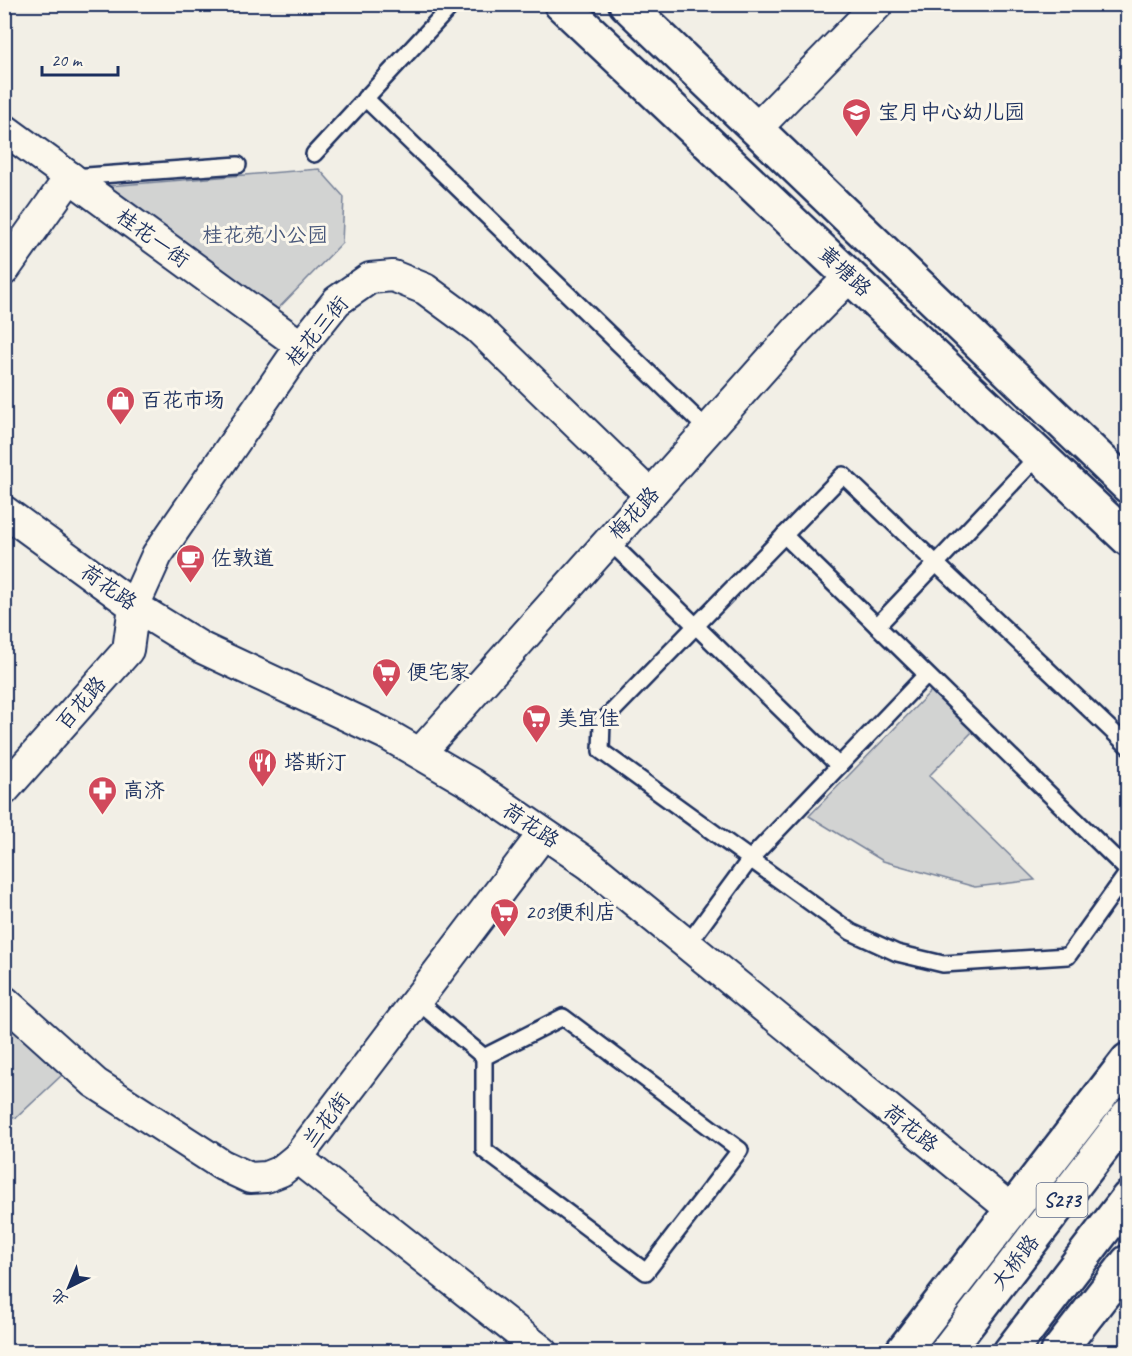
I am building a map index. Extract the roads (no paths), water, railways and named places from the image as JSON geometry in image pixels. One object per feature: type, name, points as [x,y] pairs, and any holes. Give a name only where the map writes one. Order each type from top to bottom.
[{"type":"main road","name":"黄塘路","points":[[561,4],[1128,539]]},
{"type":"main road","name":"黄塘路","points":[[626,4],[1125,478]]},
{"type":"main road","points":[[902,1352],[1128,1060]]},
{"type":"main road","name":"大桥路","points":[[946,1352],[1128,1115]]},
{"type":"main road","name":"S273","points":[[1010,1352],[1128,1198]]},
{"type":"main road","points":[[1058,1352],[1122,1282]]},
{"type":"main road","points":[[916,1352],[996,1286]]},
{"type":"street","points":[[756,129],[878,4]]},
{"type":"street","name":"桂花一街","points":[[4,129],[301,346]]},
{"type":"street","points":[[4,270],[70,177]]},
{"type":"street","name":"桂花三街","points":[[134,606],[157,555],[301,346],[337,301],[370,278],[393,276],[425,289],[478,328],[650,495]]},
{"type":"street","name":"梅花路","points":[[420,753],[798,329],[850,276]]},
{"type":"street","name":"荷花路","points":[[4,511],[134,606],[202,648],[386,734],[420,753],[590,865],[1012,1210]]},
{"type":"street","name":"百花路","points":[[4,790],[128,650],[134,606]]},
{"type":"street","name":"兰花街","points":[[543,834],[297,1158],[543,1352]]},
{"type":"street","points":[[4,1001],[95,1083],[222,1165],[250,1178],[266,1177],[281,1171],[297,1158]]},
{"type":"lane","points":[[314,154],[453,4]]},
{"type":"lane","points":[[365,98],[708,430]]},
{"type":"lane","points":[[70,177],[238,165]]},
{"type":"lane","points":[[877,626],[1039,455]]},
{"type":"lane","points":[[784,536],[1128,872],[1068,956],[943,964],[897,954],[851,932],[601,751],[602,722],[843,475],[1128,746]]},
{"type":"lane","points":[[609,541],[839,766]]},
{"type":"lane","points":[[687,945],[751,858],[926,675]]},
{"type":"lane","points":[[416,1000],[484,1057]]},
{"type":"lane","points":[[563,1017],[740,1150],[646,1272],[484,1150],[484,1057],[563,1017]]},
{"type":"place","name":"宝月中心幼儿园","points":[[857,138]]},
{"type":"place","name":"百花市场","points":[[120,426]]},
{"type":"place","name":"佐敦道","points":[[190,584]]},
{"type":"place","name":"便宅家","points":[[386,698]]},
{"type":"place","name":"美宜佳","points":[[536,744]]},
{"type":"place","name":"塔斯汀","points":[[263,788]]},
{"type":"place","name":"高济","points":[[102,816]]},
{"type":"place","name":"203便利店","points":[[504,938]]},
{"type":"park label","name":"桂花苑小公园","points":[[265,235]]}]
